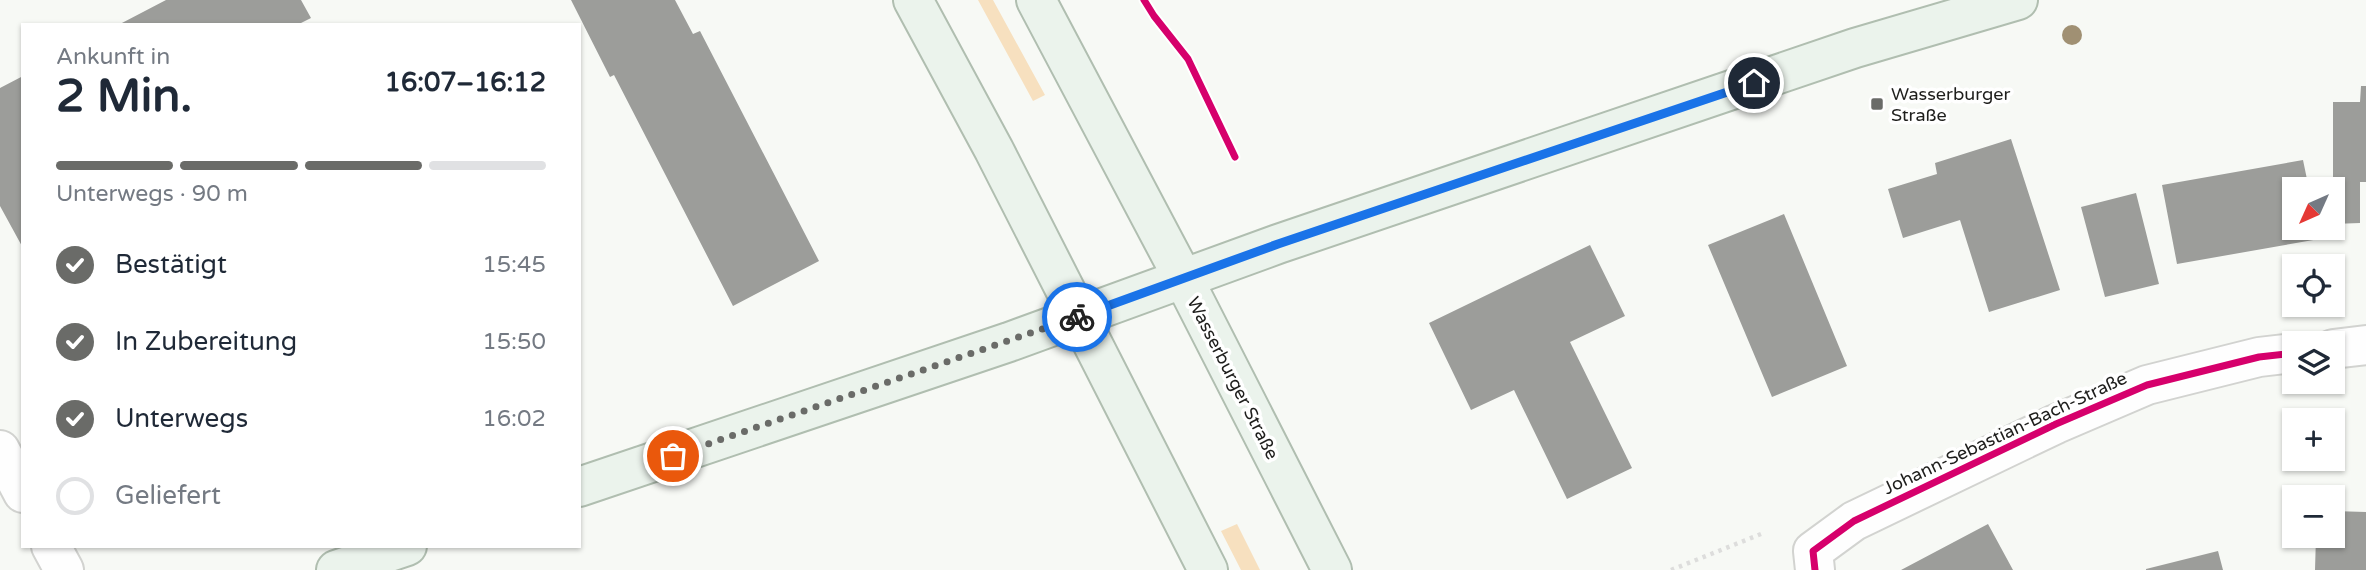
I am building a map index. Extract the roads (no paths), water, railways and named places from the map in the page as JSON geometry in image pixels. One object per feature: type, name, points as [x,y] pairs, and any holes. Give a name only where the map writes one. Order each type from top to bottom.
[{"type":"main road","points":[[913,0],[995,150],[1208,570]]},
{"type":"main road","name":"Wasserburger Straße","points":[[1036,0],[1183,278],[1332,570]]},
{"type":"main road","points":[[581,486],[1855,48],[2018,0]]},
{"type":"main road","points":[[336,570],[401,548]]},
{"type":"street","points":[[2345,348],[2366,345]]},
{"type":"street","name":"Johann-Sebastian-Bach-Straße","points":[[1815,570],[1813,551],[1854,521],[2056,424],[2147,385],[2259,357],[2282,354]]},
{"type":"street","points":[[0,450],[21,489]]},
{"type":"street","points":[[52,548],[64,570]]},
{"type":"place","name":"Wasserburger Straße","points":[[1877,104]]}]
